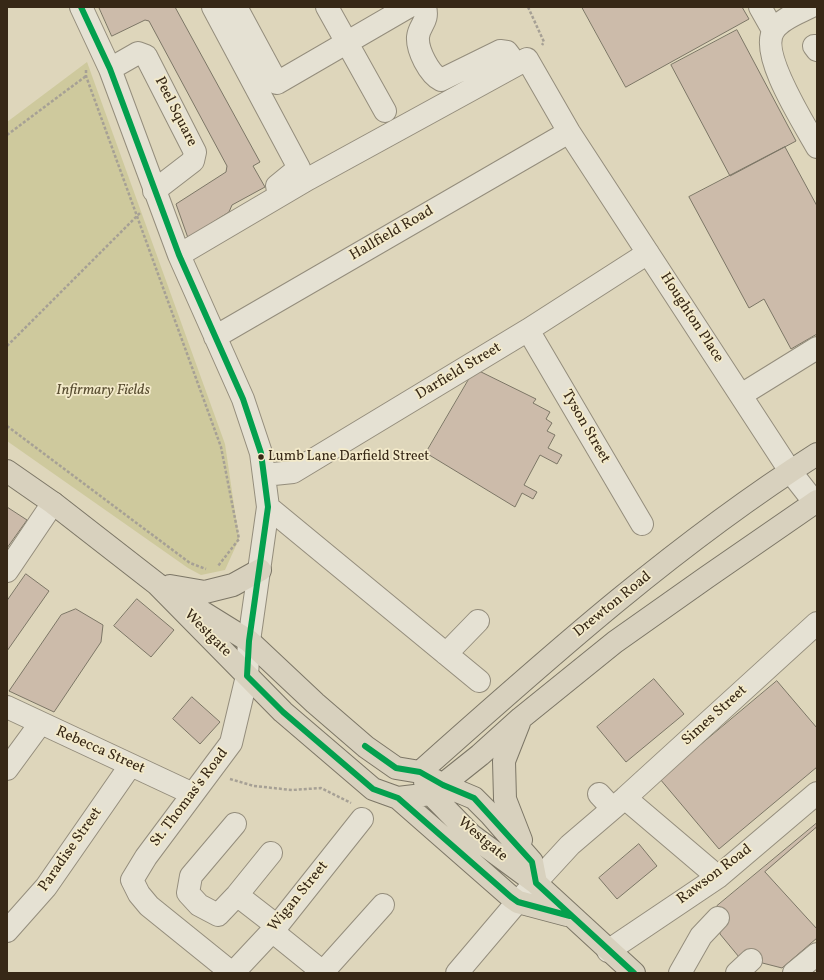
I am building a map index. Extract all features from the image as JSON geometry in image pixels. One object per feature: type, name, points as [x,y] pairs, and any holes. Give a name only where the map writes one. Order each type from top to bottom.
[{"type":"main road","name":"Drewton Road","points":[[420,772],[581,630],[696,539],[790,471],[817,454]]},
{"type":"main road","name":"Westgate","points":[[7,471],[53,503],[157,584],[249,641],[315,704],[366,747],[396,768],[420,772],[437,790],[471,835],[536,883],[608,951],[634,973]]},
{"type":"main road","name":"Drewton Road","points":[[437,790],[480,755],[521,718],[616,642],[816,502]]},
{"type":"main road","points":[[157,584],[205,592],[233,585],[260,570]]},
{"type":"main road","name":"Westgate","points":[[157,584],[283,712],[373,789],[398,798],[437,790],[474,798],[532,862]]},
{"type":"main road","points":[[521,718],[504,761],[505,799],[516,831],[532,862],[536,883]]},
{"type":"main road","points":[[398,798],[518,902],[570,916]]},
{"type":"street","name":"St. Thomas's Road","points":[[81,7],[110,69],[179,255],[243,399],[261,453],[268,508],[249,641],[248,676],[231,743],[146,858],[132,880],[139,894],[149,906],[233,973]]},
{"type":"street","points":[[213,7],[300,168],[274,189],[261,207]]},
{"type":"street","points":[[236,7],[277,84],[408,7]]},
{"type":"street","points":[[327,7],[348,42],[385,111]]},
{"type":"street","name":"Houghton Place","points":[[425,7],[427,14],[418,36],[419,46],[427,64],[436,77],[441,80],[452,76],[500,51],[507,52],[524,66],[569,132],[790,471],[816,502]]},
{"type":"street","points":[[760,7],[773,30],[770,47],[774,67],[817,147]]},
{"type":"street","points":[[773,30],[790,17],[810,7]]},
{"type":"street","name":"Peel Square","points":[[110,69],[138,53],[146,56],[195,152],[193,161],[154,191]]},
{"type":"street","points":[[179,255],[261,207],[524,66]]},
{"type":"street","name":"Hallfield Road","points":[[215,337],[569,132]]},
{"type":"street","name":"Darfield Street","points":[[264,475],[293,472],[528,330],[648,253]]},
{"type":"street","name":"Tyson Street","points":[[528,330],[642,524]]},
{"type":"street","points":[[741,395],[817,348]]},
{"type":"street","points":[[7,572],[53,503]]},
{"type":"street","points":[[268,508],[479,681]]},
{"type":"street","points":[[446,654],[478,620]]},
{"type":"street","name":"Simes Street","points":[[467,969],[518,902],[612,800],[817,623]]},
{"type":"street","name":"Rebecca Street","points":[[7,707],[40,724],[130,766],[157,776],[193,794]]},
{"type":"street","points":[[7,769],[40,724]]},
{"type":"street","name":"Paradise Street","points":[[7,931],[46,887],[130,766]]},
{"type":"street","name":"Rawson Road","points":[[608,951],[718,877],[817,793]]},
{"type":"street","points":[[612,800],[718,877]]},
{"type":"street","name":"Wigan Street","points":[[233,973],[275,929],[358,811]]},
{"type":"street","points":[[235,824],[191,876],[188,892],[199,905],[218,915],[237,896],[271,853]]},
{"type":"street","points":[[237,896],[323,973],[383,905]]},
{"type":"street","points":[[680,973],[701,936],[718,918]]},
{"type":"street","points":[[794,973],[817,954]]},
{"type":"path","points":[[524,66],[544,42],[528,7]]},
{"type":"path","points":[[7,135],[86,76],[221,447],[239,539],[220,566],[205,569],[190,563],[7,426]]},
{"type":"path","points":[[7,346],[141,212]]},
{"type":"path","points":[[208,773],[254,786],[292,790],[321,788],[358,811]]},
{"type":"green space","name":"Infirmary Fields","points":[[87,62],[225,444],[239,539],[225,570],[201,575],[188,568],[7,441],[7,122]]},
{"type":"building","points":[[99,7],[175,7],[260,162],[253,166],[265,187],[232,205],[229,212],[188,238],[176,204],[226,172],[227,166],[149,21],[145,20],[112,36]]},
{"type":"building","points":[[582,7],[742,7],[749,19],[626,87]]},
{"type":"building","points":[[737,30],[796,141],[730,176],[671,65]]},
{"type":"building","points":[[785,147],[817,206],[817,334],[791,349],[764,299],[749,308],[689,197]]},
{"type":"building","points":[[475,369],[536,399],[533,403],[550,412],[546,419],[552,423],[547,431],[555,435],[548,448],[562,455],[557,464],[540,455],[524,485],[537,492],[533,499],[522,493],[515,507],[426,453]]},
{"type":"building","points":[[7,507],[27,520],[7,548]]},
{"type":"building","points":[[26,574],[49,591],[7,651],[7,601]]},
{"type":"building","points":[[137,599],[174,630],[151,657],[114,626]]},
{"type":"building","points":[[76,609],[103,625],[101,642],[54,712],[9,691],[61,615]]},
{"type":"building","points":[[654,679],[684,714],[626,762],[597,727]]},
{"type":"building","points":[[777,681],[817,728],[817,767],[719,849],[660,779]]},
{"type":"building","points":[[192,697],[220,722],[200,744],[173,719]]},
{"type":"building","points":[[817,823],[817,938],[782,968],[739,957],[720,934],[717,906]]},
{"type":"building","points":[[817,827],[817,929],[765,872]]},
{"type":"building","points":[[639,844],[657,866],[617,899],[599,878]]},
{"type":"transit line","points":[[81,7],[110,69],[179,255],[243,399],[261,453],[268,507],[249,641],[247,676],[283,712],[373,789],[398,798],[511,897],[518,902],[570,916]]},
{"type":"transit line","points":[[365,746],[396,768],[420,772],[443,785],[474,798],[532,862],[536,883],[634,973]]},
{"type":"place","name":"Lumb Lane Darfield Street","points":[[261,457]]}]
